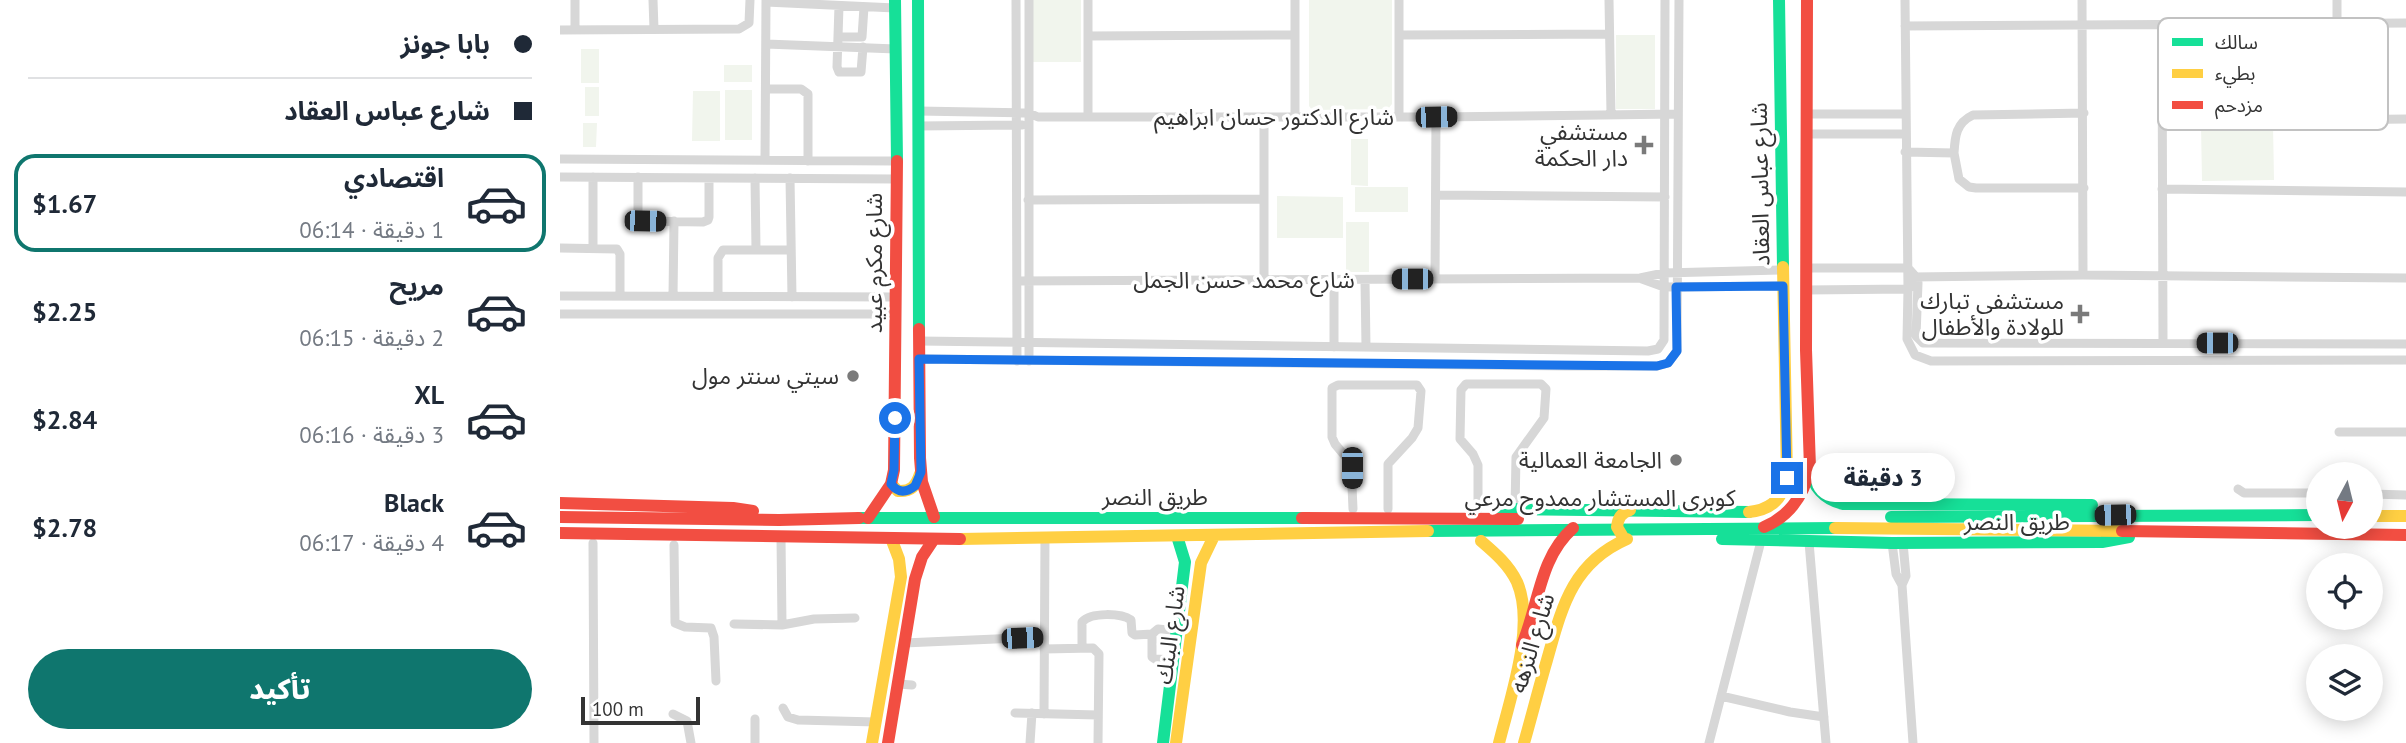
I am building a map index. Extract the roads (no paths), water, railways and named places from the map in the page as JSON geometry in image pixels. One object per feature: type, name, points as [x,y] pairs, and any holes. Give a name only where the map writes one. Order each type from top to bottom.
[{"type":"main road","name":"شارع مكرم عبيد","points":[[918,0],[921,472],[924,492],[934,517]]},
{"type":"main road","name":"شارع عباس العقاد","points":[[1749,512],[1762,511],[1773,505],[1782,496],[1786,484],[1779,0]]},
{"type":"main road","name":"شارع عباس العقاد","points":[[1807,0],[1810,468]]},
{"type":"main road","name":"شارع مكرم عبيد","points":[[868,518],[891,484],[894,470],[895,4]]},
{"type":"main road","points":[[1810,468],[1812,481],[1820,493],[1830,500],[1843,503],[1837,512],[1836,523],[1843,538],[1853,542]]},
{"type":"main road","points":[[1721,539],[1773,524],[1780,519],[1798,500],[1806,485],[1810,468]]},
{"type":"main road","points":[[891,484],[898,491],[910,490],[915,486],[921,472]]},
{"type":"main road","name":"طريق النصر","points":[[560,503],[733,508],[749,510],[779,520],[934,517],[1224,518],[1243,510],[1353,509],[1749,512]]},
{"type":"main road","name":"طريق النصر","points":[[1843,503],[2150,505],[2185,514],[2306,516]]},
{"type":"main road","name":"طريق النصر","points":[[560,542],[743,547],[781,537],[934,539],[1215,536],[1243,544],[1531,540],[1540,535],[1544,526],[1542,516],[1534,509]]},
{"type":"main road","points":[[1627,510],[1618,519],[1617,527],[1620,534],[1627,539]]},
{"type":"main road","points":[[1522,645],[1534,615],[1546,564],[1556,545],[1568,532],[1587,519],[1608,512],[1627,510]]},
{"type":"main road","name":"كوبرى المستشار ممدوح مرعي","points":[[1224,518],[1757,519],[2185,514]]},
{"type":"main road","points":[[2384,516],[2406,516]]},
{"type":"main road","points":[[560,517],[779,520]]},
{"type":"main road","name":"كوبرى المستشار ممدوح مرعي","points":[[1215,536],[1522,530],[2142,530]]},
{"type":"main road","name":"طريق النصر","points":[[1627,539],[1898,543],[2102,542],[2130,537],[2142,530],[2406,535]]},
{"type":"main road","points":[[560,533],[781,537]]},
{"type":"main road","name":"شارع البنك","points":[[1163,743],[1184,573],[1184,554],[1177,536]]},
{"type":"main road","name":"شارع البنك","points":[[1176,743],[1199,575],[1203,557],[1215,536]]},
{"type":"main road","points":[[872,743],[901,578],[891,538]]},
{"type":"main road","points":[[888,743],[917,569],[934,539]]},
{"type":"main road","name":"شارع النزهه","points":[[1524,743],[1560,612],[1572,586],[1592,560],[1627,539]]},
{"type":"main road","name":"شارع النزهه","points":[[1481,541],[1500,555],[1518,582],[1525,614],[1522,645],[1499,743]]},
{"type":"main road","points":[[900,566],[911,563],[917,569]]},
{"type":"main road","points":[[1184,573],[1193,568],[1199,575]]},
{"type":"main road","points":[[1515,677],[1533,683],[1538,693]]},
{"type":"street","points":[[575,0],[575,30]]},
{"type":"street","points":[[653,0],[654,29]]},
{"type":"street","points":[[560,30],[744,27],[750,18],[750,0]]},
{"type":"street","points":[[1016,0],[1017,360]]},
{"type":"street","points":[[1028,0],[1029,361]]},
{"type":"street","points":[[1088,0],[1088,117]]},
{"type":"street","points":[[1295,0],[1295,117]]},
{"type":"street","points":[[1399,0],[1399,117]]},
{"type":"street","points":[[1609,0],[1611,114]]},
{"type":"street","points":[[919,341],[1644,351],[1658,349],[1664,340],[1665,0]]},
{"type":"street","points":[[919,359],[1643,366],[1668,363],[1677,351],[1679,0]]},
{"type":"street","points":[[1807,290],[1908,289],[1913,286],[1910,274],[1905,152],[1905,0]]},
{"type":"street","points":[[2082,0],[2083,275]]},
{"type":"street","points":[[2337,0],[2337,18]]},
{"type":"street","points":[[765,160],[766,1],[864,7],[895,4]]},
{"type":"street","points":[[839,6],[837,69],[850,73],[863,70],[863,47]]},
{"type":"street","points":[[766,44],[838,42],[862,37],[864,7]]},
{"type":"street","points":[[2388,23],[2406,23]]},
{"type":"street","points":[[1905,26],[2158,25]]},
{"type":"street","points":[[1399,35],[1609,34]]},
{"type":"street","points":[[1088,36],[1295,35]]},
{"type":"street","points":[[838,42],[863,47],[896,48]]},
{"type":"street","points":[[766,89],[801,89],[808,94],[803,178]]},
{"type":"street","name":"شارع الدكتور حسان ابراهيم","points":[[918,111],[1017,112],[1038,117],[1678,114]]},
{"type":"street","points":[[2084,113],[1973,116],[1963,121],[1957,129],[1954,153],[1959,179],[1969,187],[2084,188]]},
{"type":"street","points":[[1806,114],[1905,114]]},
{"type":"street","points":[[918,126],[1028,125],[1038,117]]},
{"type":"street","points":[[1264,117],[1264,281]]},
{"type":"street","points":[[1435,279],[1436,117]]},
{"type":"street","points":[[2388,119],[2406,119]]},
{"type":"street","points":[[2162,130],[2163,343]]},
{"type":"street","points":[[1807,134],[1905,134]]},
{"type":"street","points":[[1905,152],[1954,153]]},
{"type":"street","points":[[560,159],[896,161]]},
{"type":"street","points":[[560,177],[896,179]]},
{"type":"street","points":[[593,177],[593,248]]},
{"type":"street","points":[[638,177],[639,219],[706,222],[709,178]]},
{"type":"street","points":[[755,178],[755,250]]},
{"type":"street","points":[[790,178],[792,297]]},
{"type":"street","points":[[2162,189],[2406,192]]},
{"type":"street","points":[[1437,195],[1665,197]]},
{"type":"street","points":[[1028,200],[1264,200]]},
{"type":"street","points":[[673,296],[674,221]]},
{"type":"street","points":[[560,248],[614,248],[620,251],[620,296]]},
{"type":"street","points":[[718,296],[719,253],[723,250],[791,250]]},
{"type":"street","points":[[1807,268],[1910,274],[2406,278]]},
{"type":"street","name":"شارع محمد حسن الجمل","points":[[1017,281],[1640,278],[1664,273],[1783,270]]},
{"type":"street","points":[[1910,274],[1918,287],[1916,337],[1923,343],[2406,344]]},
{"type":"street","name":"شارع محمد حسن الجمل","points":[[1640,278],[1664,287],[1783,286]]},
{"type":"street","points":[[1334,280],[1334,347]]},
{"type":"street","points":[[1365,280],[1366,347]]},
{"type":"street","points":[[1908,289],[1907,334],[1910,348],[1919,357],[1931,361],[2406,360]]},
{"type":"street","points":[[560,296],[895,297]]},
{"type":"street","points":[[876,297],[880,307],[876,314]]},
{"type":"street","points":[[560,314],[895,314]]},
{"type":"street","points":[[2049,361],[2054,352],[2050,343]]},
{"type":"street","points":[[2070,361],[2068,350],[2072,343]]},
{"type":"street","points":[[1643,366],[1644,351]]},
{"type":"street","points":[[1353,509],[1351,463],[1332,437],[1332,388],[1338,385],[1415,384],[1421,391],[1419,424],[1412,438],[1388,464],[1388,509]]},
{"type":"street","points":[[1478,509],[1478,465],[1473,454],[1460,439],[1461,390],[1466,384],[1541,384],[1546,389],[1546,413],[1516,457],[1516,509]]},
{"type":"street","points":[[2339,432],[2406,432]]},
{"type":"street","points":[[2238,489],[2244,493],[2306,494]]},
{"type":"street","points":[[2384,494],[2406,495]]},
{"type":"street","points":[[781,537],[782,625]]},
{"type":"street","points":[[1044,714],[1045,538]]},
{"type":"street","points":[[1709,743],[1761,541]]},
{"type":"street","points":[[1809,542],[1826,743]]},
{"type":"street","points":[[593,543],[594,743]]},
{"type":"street","points":[[1898,543],[1896,574],[1902,585],[1913,743]]},
{"type":"street","points":[[674,545],[675,622],[678,626],[711,628],[715,646],[716,681]]},
{"type":"street","points":[[1082,648],[1082,622],[1090,616],[1125,616],[1131,620],[1133,634],[1152,634],[1158,629],[1177,631]]},
{"type":"street","points":[[734,624],[782,625],[814,619],[856,618]]},
{"type":"street","points":[[1152,634],[1152,657],[1173,660]]},
{"type":"street","points":[[904,643],[1044,637]]},
{"type":"street","points":[[1044,649],[1095,649],[1100,657],[1098,743]]},
{"type":"street","points":[[898,684],[912,684]]},
{"type":"street","points":[[1721,696],[1824,717]]},
{"type":"street","points":[[783,708],[788,717],[798,720],[876,722]]},
{"type":"street","points":[[1015,713],[1098,715]]},
{"type":"street","points":[[1030,743],[1032,713]]},
{"type":"street","points":[[673,714],[687,722],[691,743]]},
{"type":"street","points":[[755,719],[755,743]]},
{"type":"place","name":"مستشفي دار الحكمة","points":[[1644,145]]},
{"type":"place","name":"مستشفى تبارك للولادة والأطفال","points":[[2080,314]]},
{"type":"place","name":"سيتي سنتر مول","points":[[853,376]]},
{"type":"place","name":"الجامعة العمالية","points":[[1676,460]]}]
